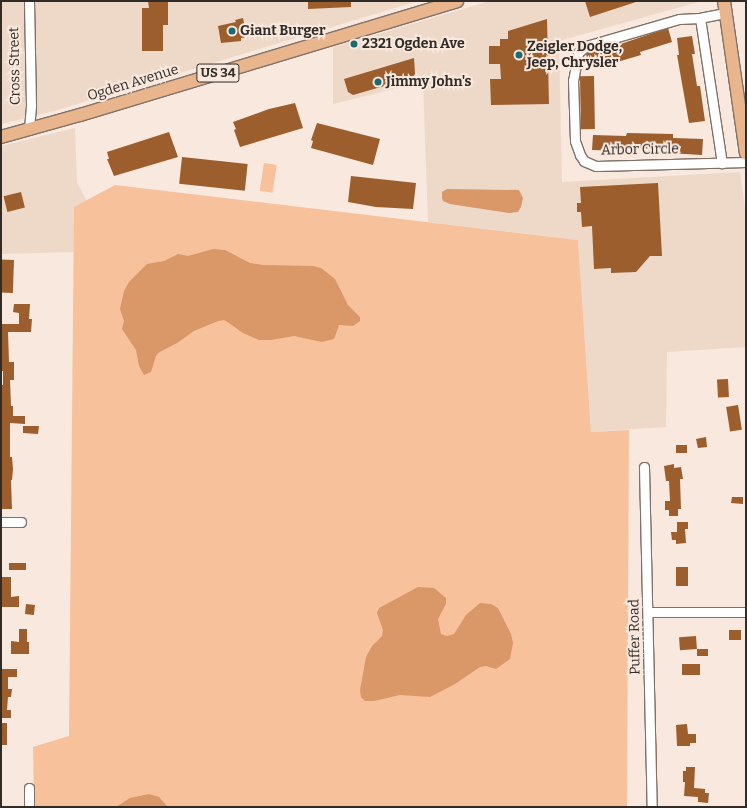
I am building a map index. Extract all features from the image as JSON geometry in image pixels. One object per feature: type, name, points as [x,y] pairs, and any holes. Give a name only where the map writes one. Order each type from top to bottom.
[{"type":"main road","name":"Ogden Avenue","points":[[1,137],[29,130],[458,1]]},
{"type":"main road","points":[[724,7],[746,153]]},
{"type":"street","name":"Cross Street","points":[[29,1],[31,106],[29,130]]},
{"type":"street","name":"Arbor Circle","points":[[724,7],[700,18],[679,19],[586,46],[578,53],[573,80],[575,141],[584,161],[596,166],[746,162]]},
{"type":"street","points":[[700,18],[722,163]]},
{"type":"street","name":"Puffer Road","points":[[644,467],[649,612],[652,807]]},
{"type":"street","points":[[1,522],[21,522]]},
{"type":"street","points":[[649,612],[746,612]]},
{"type":"street","points":[[29,788],[29,807]]},
{"type":"shaded area","points":[[1,1],[418,1],[54,111],[1,124]]},
{"type":"shaded area","points":[[490,1],[702,1],[559,41],[562,182],[740,172],[746,214],[746,347],[667,352],[666,427],[591,432],[578,240],[428,222],[423,82],[333,104],[333,47]]},
{"type":"shaded area","points":[[75,128],[77,183],[87,201],[74,208],[74,252],[1,254],[1,146]]},
{"type":"shaded area","points":[[264,163],[277,165],[272,193],[260,191]]},
{"type":"shaded area","points":[[115,185],[578,240],[591,432],[629,430],[627,807],[34,807],[33,747],[69,736],[74,207]]},
{"type":"shaded area","points":[[447,189],[519,190],[523,198],[518,212],[509,213],[450,204],[443,201],[442,198],[442,192]]},
{"type":"shaded area","points":[[213,249],[225,250],[250,263],[263,265],[313,266],[321,268],[335,279],[348,305],[360,317],[360,321],[353,326],[339,325],[334,339],[322,342],[294,336],[271,340],[259,340],[243,333],[224,320],[218,321],[194,331],[177,343],[158,353],[151,372],[144,375],[139,366],[136,350],[122,329],[124,321],[120,309],[124,291],[129,282],[147,264],[164,261],[178,254],[188,256]]},
{"type":"shaded area","points":[[418,587],[434,588],[446,598],[446,604],[438,619],[441,634],[447,636],[454,634],[466,615],[480,603],[491,604],[498,608],[511,634],[513,643],[510,659],[496,669],[486,666],[480,667],[455,684],[430,697],[400,695],[374,701],[365,701],[361,697],[360,690],[366,657],[372,646],[382,636],[383,630],[377,613],[379,608]]},
{"type":"shaded area","points":[[149,794],[159,797],[168,807],[116,807],[130,798]]},
{"type":"building","points":[[148,1],[168,1],[168,25],[163,25],[163,51],[142,51],[142,8],[149,8]]},
{"type":"building","points":[[308,1],[351,1],[351,7],[308,9]]},
{"type":"building","points":[[585,1],[636,1],[636,2],[590,17]]},
{"type":"building","name":"Giant Burger","points":[[243,18],[247,37],[241,38],[241,41],[221,43],[218,26],[236,22],[235,20]]},
{"type":"building","name":"Zeigler Dodge, Jeep, Chrysler","points":[[547,19],[549,104],[491,105],[490,79],[501,79],[500,64],[489,64],[489,46],[500,46],[500,39],[508,39],[508,31]]},
{"type":"building","points":[[668,28],[672,42],[640,52],[641,55],[607,65],[606,63],[590,68],[586,54],[589,51],[603,47],[603,50]]},
{"type":"building","points":[[692,36],[695,54],[692,54],[697,86],[700,86],[705,121],[689,123],[677,55],[679,55],[677,38]]},
{"type":"building","points":[[414,58],[415,74],[412,78],[353,95],[348,92],[344,79]]},
{"type":"building","points":[[580,76],[594,76],[595,129],[581,129]]},
{"type":"building","points":[[295,103],[303,128],[240,147],[233,122],[269,109]]},
{"type":"building","points":[[317,123],[380,139],[373,165],[311,148],[313,141],[311,140]]},
{"type":"building","points":[[169,132],[178,157],[114,176],[107,159],[109,159],[107,152]]},
{"type":"building","points":[[627,133],[673,134],[673,138],[703,139],[702,155],[667,153],[667,149],[628,148],[628,151],[592,150],[593,135],[626,136]]},
{"type":"building","points":[[182,157],[248,164],[245,191],[179,184]]},
{"type":"building","points":[[351,176],[416,183],[413,209],[376,207],[348,202]]},
{"type":"building","points":[[658,183],[662,256],[650,256],[636,272],[611,273],[611,268],[594,269],[592,226],[582,227],[581,212],[577,212],[577,203],[581,203],[580,187]]},
{"type":"building","points":[[21,192],[25,208],[7,212],[4,196]]},
{"type":"building","points":[[1,260],[14,260],[13,293],[1,293]]},
{"type":"building","points":[[14,304],[30,304],[29,319],[32,319],[31,332],[8,332],[9,362],[14,362],[14,380],[10,380],[11,406],[13,406],[13,416],[25,416],[25,424],[10,423],[10,457],[12,457],[13,469],[11,480],[12,509],[1,509],[1,385],[3,385],[3,371],[1,371],[1,324],[19,324],[19,313],[13,312]]},
{"type":"building","points":[[728,379],[729,397],[718,398],[717,380]]},
{"type":"building","points":[[738,405],[742,430],[730,432],[726,407]]},
{"type":"building","points":[[23,426],[39,426],[38,434],[23,433]]},
{"type":"building","points":[[706,437],[707,447],[698,448],[696,439]]},
{"type":"building","points":[[676,445],[687,445],[687,453],[676,453]]},
{"type":"building","points":[[674,464],[674,468],[681,467],[683,479],[680,479],[681,509],[678,509],[678,516],[669,516],[669,510],[665,510],[665,501],[670,501],[669,481],[666,481],[664,466]]},
{"type":"building","points":[[732,497],[743,497],[743,504],[731,503]]},
{"type":"building","points":[[677,522],[688,522],[688,529],[685,529],[686,543],[676,544],[676,540],[672,540],[671,532],[677,532]]},
{"type":"building","points":[[9,563],[26,563],[26,570],[9,570]]},
{"type":"building","points":[[676,567],[688,567],[688,586],[676,586]]},
{"type":"building","points":[[1,577],[11,577],[11,597],[19,596],[19,607],[1,607]]},
{"type":"building","points":[[26,604],[35,605],[34,615],[25,614]]},
{"type":"building","points":[[19,629],[27,629],[29,654],[11,654],[11,641],[19,642]]},
{"type":"building","points":[[729,630],[741,630],[741,640],[729,640]]},
{"type":"building","points":[[696,636],[697,649],[680,650],[679,637]]},
{"type":"building","points":[[697,649],[708,649],[708,656],[697,656]]},
{"type":"building","points":[[682,664],[700,664],[700,675],[682,675]]},
{"type":"building","points":[[1,669],[17,669],[17,677],[8,677],[8,689],[12,689],[11,697],[8,697],[7,710],[11,710],[11,718],[1,718]]},
{"type":"building","points":[[1,723],[7,723],[7,745],[1,745]]},
{"type":"building","points":[[687,724],[688,734],[696,734],[696,743],[690,743],[690,746],[677,746],[676,725]]},
{"type":"building","points":[[686,767],[695,767],[694,788],[705,789],[705,793],[709,793],[708,803],[698,802],[698,797],[684,796],[685,782],[683,782],[683,771],[686,771]]},
{"type":"place","name":"Giant Burger","points":[[232,31]]},
{"type":"place","name":"2321 Ogden Ave","points":[[354,44]]},
{"type":"place","name":"Zeigler Dodge, Jeep, Chrysler","points":[[519,55]]},
{"type":"place","name":"Jimmy John's","points":[[378,82]]}]
